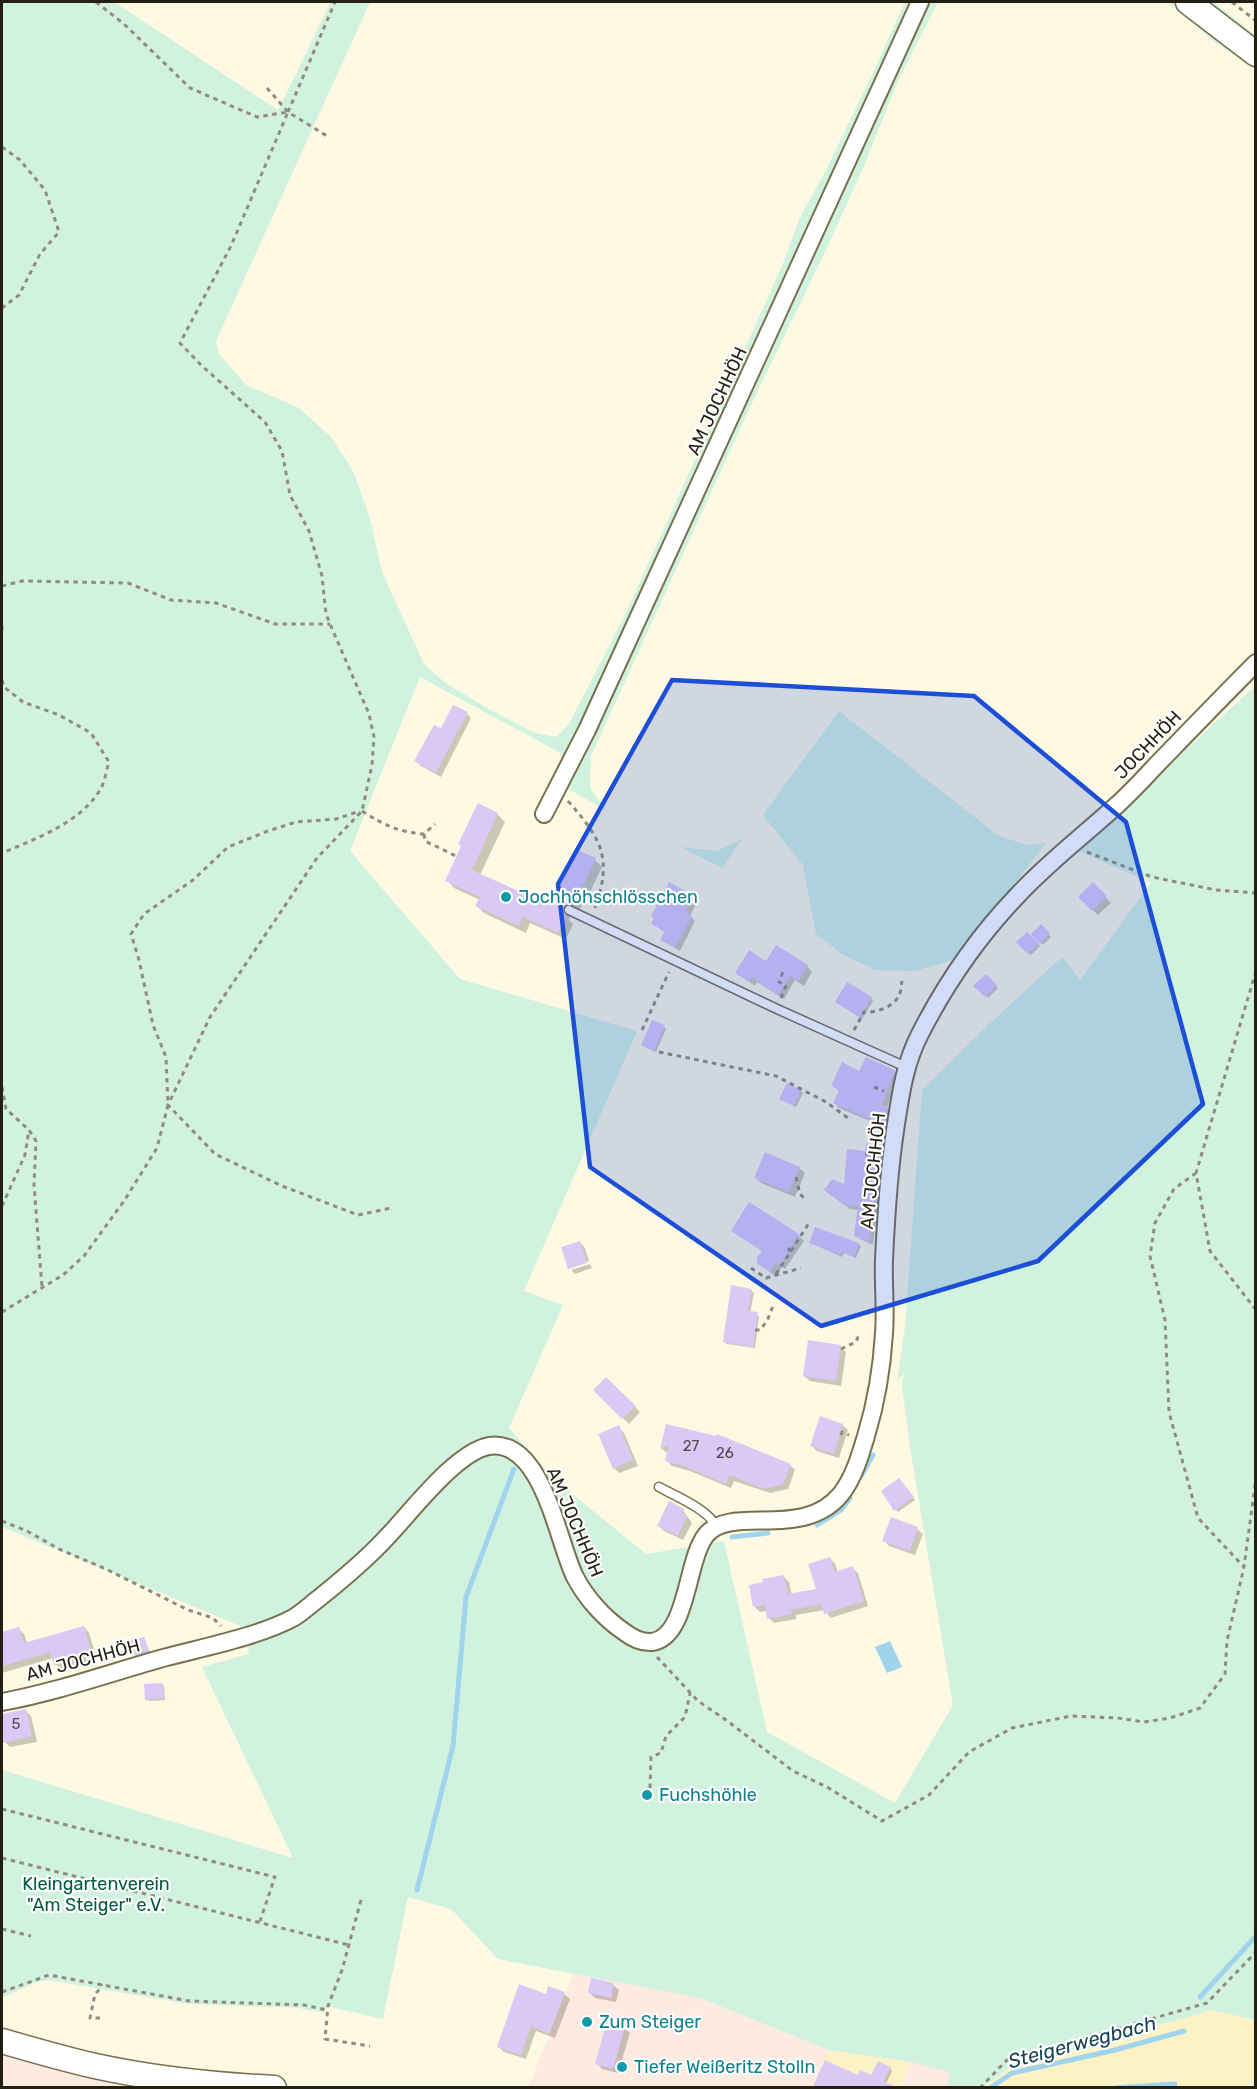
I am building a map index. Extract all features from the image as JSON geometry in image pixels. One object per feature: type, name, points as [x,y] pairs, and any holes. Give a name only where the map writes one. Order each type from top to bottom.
[{"type":"main road","points":[[1188,2],[1256,54]]},
{"type":"main road","points":[[2,2041],[95,2066],[176,2080],[274,2088]]},
{"type":"street","name":"AM JOCHHÖH","points":[[544,814],[587,730],[920,2]]},
{"type":"street","name":"JOCHHÖH","points":[[1069,847],[1120,803],[1256,663]]},
{"type":"street","name":"AM JOCHHÖH","points":[[716,1527],[725,1523],[811,1516],[828,1507],[840,1496],[854,1470],[871,1417],[882,1351],[884,1262],[891,1157],[906,1067],[920,1035],[961,963],[1015,897],[1069,847]]},
{"type":"street","name":"AM JOCHHÖH","points":[[2,1702],[233,1639],[295,1617],[353,1571],[446,1474],[470,1454],[491,1446],[509,1449],[532,1470],[550,1505],[571,1571],[580,1587],[614,1624],[632,1638],[644,1642]]},
{"type":"street","points":[[644,1642],[657,1641],[672,1629],[677,1620],[696,1556],[705,1536],[716,1527]]},
{"type":"lane","points":[[568,910],[906,1067]]},
{"type":"lane","points":[[659,1487],[700,1510],[714,1520],[716,1527]]},
{"type":"path","points":[[96,2],[124,24],[190,88],[257,117],[288,112]]},
{"type":"path","points":[[2,1312],[63,1275],[84,1256],[124,1201],[157,1148],[168,1104],[210,1017],[317,858],[362,811],[372,765],[374,737],[369,714],[326,614],[322,576],[309,531],[290,495],[282,451],[265,422],[202,366],[180,343],[231,246],[335,2]]},
{"type":"path","points":[[1232,2],[1256,21]]},
{"type":"path","points":[[267,88],[288,112],[327,136]]},
{"type":"path","points":[[2,147],[20,160],[45,190],[59,231],[39,254],[19,295],[2,308]]},
{"type":"path","points":[[2,586],[22,581],[128,584],[171,600],[216,603],[275,624],[330,624]]},
{"type":"path","points":[[2,626],[2,631]]},
{"type":"path","points":[[2,680],[4,687],[23,702],[59,715],[91,733],[109,762],[101,788],[82,811],[66,822],[2,853]]},
{"type":"path","points":[[555,792],[566,799],[593,832],[604,861],[604,876],[590,920]]},
{"type":"path","points":[[391,1208],[357,1215],[282,1186],[215,1154],[168,1104],[166,1057],[153,1025],[131,934],[144,914],[192,880],[228,848],[268,831],[296,822],[336,819],[362,811],[402,832],[424,834],[435,824]]},
{"type":"path","points":[[424,834],[425,840],[456,856]]},
{"type":"path","points":[[1069,847],[1152,877],[1216,890],[1256,894]]},
{"type":"path","points":[[642,1030],[673,965]]},
{"type":"path","points":[[1256,971],[1196,1173],[1210,1251],[1256,1310]]},
{"type":"path","points":[[778,1004],[786,986],[779,982],[783,972]]},
{"type":"path","points":[[849,1037],[864,1012],[875,1013],[888,1006],[899,996],[902,981]]},
{"type":"path","points":[[659,1052],[776,1076],[826,1102],[848,1118]]},
{"type":"path","points":[[2,1087],[6,1109],[29,1130],[36,1141],[34,1185],[42,1287]]},
{"type":"path","points":[[874,1087],[890,1092]]},
{"type":"path","points":[[2,1206],[25,1155],[29,1130]]},
{"type":"path","points":[[1196,1173],[1174,1189],[1155,1223],[1150,1256],[1165,1320],[1169,1412],[1198,1518],[1244,1567]]},
{"type":"path","points":[[796,1177],[800,1194],[804,1198]]},
{"type":"path","points":[[775,1275],[809,1223]]},
{"type":"path","points":[[786,1247],[791,1251]]},
{"type":"path","points":[[751,1268],[766,1278],[801,1268]]},
{"type":"path","points":[[755,1330],[760,1330],[773,1306]]},
{"type":"path","points":[[841,1349],[856,1342],[859,1334]]},
{"type":"path","points":[[644,1642],[698,1701],[793,1771],[827,1787],[882,1821],[929,1795],[969,1752],[1012,1728],[1071,1716],[1118,1718],[1144,1722],[1170,1718],[1200,1708],[1224,1674],[1227,1641],[1244,1567],[1256,1478]]},
{"type":"path","points":[[2,1521],[188,1610],[213,1618]]},
{"type":"path","points":[[650,1788],[651,1757],[661,1752],[666,1736],[685,1717],[690,1693]]},
{"type":"path","points":[[2,1809],[275,1877],[259,1922]]},
{"type":"path","points":[[2,1858],[349,1945]]},
{"type":"path","points":[[362,1900],[342,1970],[327,2010],[325,2039],[370,2046]]},
{"type":"path","points":[[2,1929],[31,1936]]},
{"type":"path","points":[[980,2088],[1006,2060],[1208,2003],[1256,1952]]},
{"type":"path","points":[[2,1992],[49,1975],[189,2001],[304,2005],[327,2010]]},
{"type":"path","points":[[100,2018],[90,2018],[94,1994],[101,1988],[101,1984]]},
{"type":"highlighted area","points":[[672,680],[974,696],[1126,822],[1203,1104],[1038,1261],[821,1326],[590,1167],[558,884]]},
{"type":"shaded area","points":[[574,1973],[700,1998],[829,2050],[812,2087],[528,2088]]},
{"type":"shaded area","points":[[1212,2010],[1255,2020],[1255,2087],[984,2088],[1009,2068]]},
{"type":"shaded area","points":[[829,2050],[911,2062],[900,2087],[812,2088]]},
{"type":"shaded area","points":[[2,2053],[76,2072],[138,2087],[2,2087]]},
{"type":"shaded area","points":[[911,2062],[950,2072],[947,2087],[900,2088]]},
{"type":"green space","name":"Kleingartenverein \"Am Steiger\" e.V.","points":[[2,2],[114,2],[278,110],[331,2],[370,2],[216,341],[219,354],[246,385],[299,408],[331,437],[354,473],[370,519],[382,572],[424,664],[447,684],[489,709],[535,733],[556,737],[569,724],[626,613],[782,266],[800,217],[824,174],[905,2],[938,2],[898,81],[864,166],[825,252],[750,407],[591,756],[590,788],[607,811],[567,788],[579,763],[420,677],[350,851],[460,979],[637,1031],[524,1291],[563,1305],[509,1428],[554,1479],[646,1554],[724,1541],[767,1732],[895,1803],[953,1705],[911,1453],[902,1387],[904,1373],[897,1381],[905,1327],[922,1090],[1062,957],[1080,980],[1151,883],[1076,850],[1255,686],[1255,2020],[1212,2010],[1009,2068],[984,2087],[947,2087],[949,2072],[911,2062],[829,2050],[700,1998],[498,1959],[451,1909],[408,1897],[383,2019],[326,2006],[324,2013],[299,2008],[189,2004],[48,1980],[36,1982],[2,1998],[2,1770],[293,1858],[202,1667],[249,1654],[243,1627],[2,1527]]},
{"type":"green space","points":[[1167,2],[1214,2],[1255,35],[1255,69],[1216,43]]},
{"type":"green space","points":[[839,711],[999,836],[1027,845],[1046,843],[956,959],[915,971],[875,970],[842,954],[816,934],[803,865],[763,815]]},
{"type":"green space","points":[[742,839],[722,868],[680,847],[717,851]]},
{"type":"water","points":[[890,1641],[902,1667],[887,1673],[875,1647]]},
{"type":"building","points":[[453,705],[468,712],[436,773],[414,761],[434,725],[441,728]]},
{"type":"building","points":[[478,803],[498,813],[472,870],[549,905],[575,849],[596,858],[577,899],[574,898],[571,904],[564,907],[563,911],[566,916],[558,933],[523,917],[519,926],[475,906],[480,897],[445,881],[461,846],[458,844]]},
{"type":"building","points":[[669,882],[694,896],[685,912],[692,916],[675,948],[660,940],[665,931],[651,924],[654,918],[651,916]]},
{"type":"building","points":[[1093,882],[1107,896],[1092,911],[1078,897]]},
{"type":"building","points":[[1041,924],[1050,933],[1040,944],[1031,934]]},
{"type":"building","points":[[1027,932],[1039,943],[1028,954],[1016,942]]},
{"type":"building","points":[[776,945],[808,965],[798,981],[790,976],[778,995],[752,977],[749,982],[735,973],[749,950],[766,961]]},
{"type":"building","points":[[986,974],[997,985],[985,997],[973,986]]},
{"type":"building","points":[[847,982],[872,997],[860,1017],[835,1002]]},
{"type":"building","points":[[652,1020],[665,1025],[654,1051],[641,1045]]},
{"type":"building","points":[[866,1057],[895,1070],[882,1105],[888,1105],[885,1126],[833,1103],[839,1090],[831,1086],[842,1062],[859,1071]]},
{"type":"building","points":[[787,1083],[801,1090],[794,1106],[779,1099]]},
{"type":"building","points":[[866,1143],[880,1148],[877,1201],[874,1201],[869,1242],[854,1236],[858,1206],[844,1205],[824,1190],[832,1179],[844,1184],[847,1149],[865,1151]]},
{"type":"building","points":[[765,1152],[800,1167],[789,1192],[754,1178]]},
{"type":"building","points":[[749,1202],[799,1234],[780,1265],[776,1262],[770,1272],[757,1264],[757,1258],[762,1251],[731,1231]]},
{"type":"building","points":[[815,1227],[859,1243],[854,1257],[841,1252],[840,1255],[809,1243]]},
{"type":"building","points":[[580,1241],[587,1263],[568,1269],[561,1247]]},
{"type":"building","points":[[731,1285],[752,1289],[748,1311],[758,1312],[753,1347],[723,1342]]},
{"type":"building","points":[[808,1340],[841,1345],[836,1381],[803,1376]]},
{"type":"building","points":[[606,1377],[636,1406],[622,1419],[593,1390]]},
{"type":"building","points":[[820,1416],[843,1424],[834,1454],[810,1446]]},
{"type":"building","points":[[666,1424],[716,1436],[717,1434],[791,1464],[783,1484],[764,1489],[729,1476],[726,1484],[684,1466],[665,1461],[669,1445],[660,1449]]},
{"type":"building","points":[[619,1425],[633,1460],[613,1469],[598,1434]]},
{"type":"building","points":[[899,1478],[914,1497],[894,1511],[881,1491]]},
{"type":"building","points":[[669,1501],[684,1509],[682,1513],[687,1516],[678,1536],[657,1526]]},
{"type":"building","points":[[891,1517],[918,1527],[910,1551],[882,1541]]},
{"type":"building","points":[[830,1557],[835,1572],[853,1566],[864,1601],[824,1614],[821,1604],[791,1610],[792,1614],[767,1619],[765,1605],[753,1607],[749,1585],[763,1582],[762,1579],[784,1575],[788,1594],[816,1589],[808,1564]]},
{"type":"building","points":[[84,1626],[92,1654],[54,1665],[50,1652],[2,1666],[2,1632],[19,1627],[24,1643]]},
{"type":"building","points":[[144,1637],[149,1650],[133,1655],[129,1641]]},
{"type":"building","points":[[162,1683],[164,1698],[145,1700],[144,1684]]},
{"type":"building","points":[[26,1709],[32,1736],[3,1743],[2,1714]]},
{"type":"building","points":[[591,1978],[614,1983],[611,1998],[588,1993]]},
{"type":"building","points":[[519,1984],[546,1994],[548,1986],[565,1992],[549,2034],[531,2026],[521,2055],[497,2047]]},
{"type":"building","points":[[607,2021],[625,2026],[613,2069],[595,2064]]},
{"type":"building","points":[[825,2060],[858,2075],[860,2070],[871,2075],[878,2061],[891,2067],[884,2081],[898,2088],[812,2088]]},
{"type":"waterway","points":[[861,1476],[873,1455]]},
{"type":"waterway","points":[[417,1890],[453,1746],[466,1597],[514,1469]]},
{"type":"waterway","points":[[817,1525],[841,1510],[850,1498]]},
{"type":"waterway","points":[[732,1537],[768,1533]]},
{"type":"waterway","name":"Steigerwegbach","points":[[1200,1997],[1256,1936]]},
{"type":"waterway","name":"Steigerwegbach","points":[[990,2088],[1012,2073],[1115,2050],[1184,2031]]},
{"type":"waterway","points":[[1114,2088],[1175,2084]]},
{"type":"place","name":"Jochhöhschlösschen","points":[[506,897]]},
{"type":"place","name":"Fuchshöhle","points":[[647,1795]]},
{"type":"place","name":"Zum Steiger","points":[[587,2022]]},
{"type":"place","name":"Tiefer Weißeritz Stolln","points":[[622,2067]]}]
